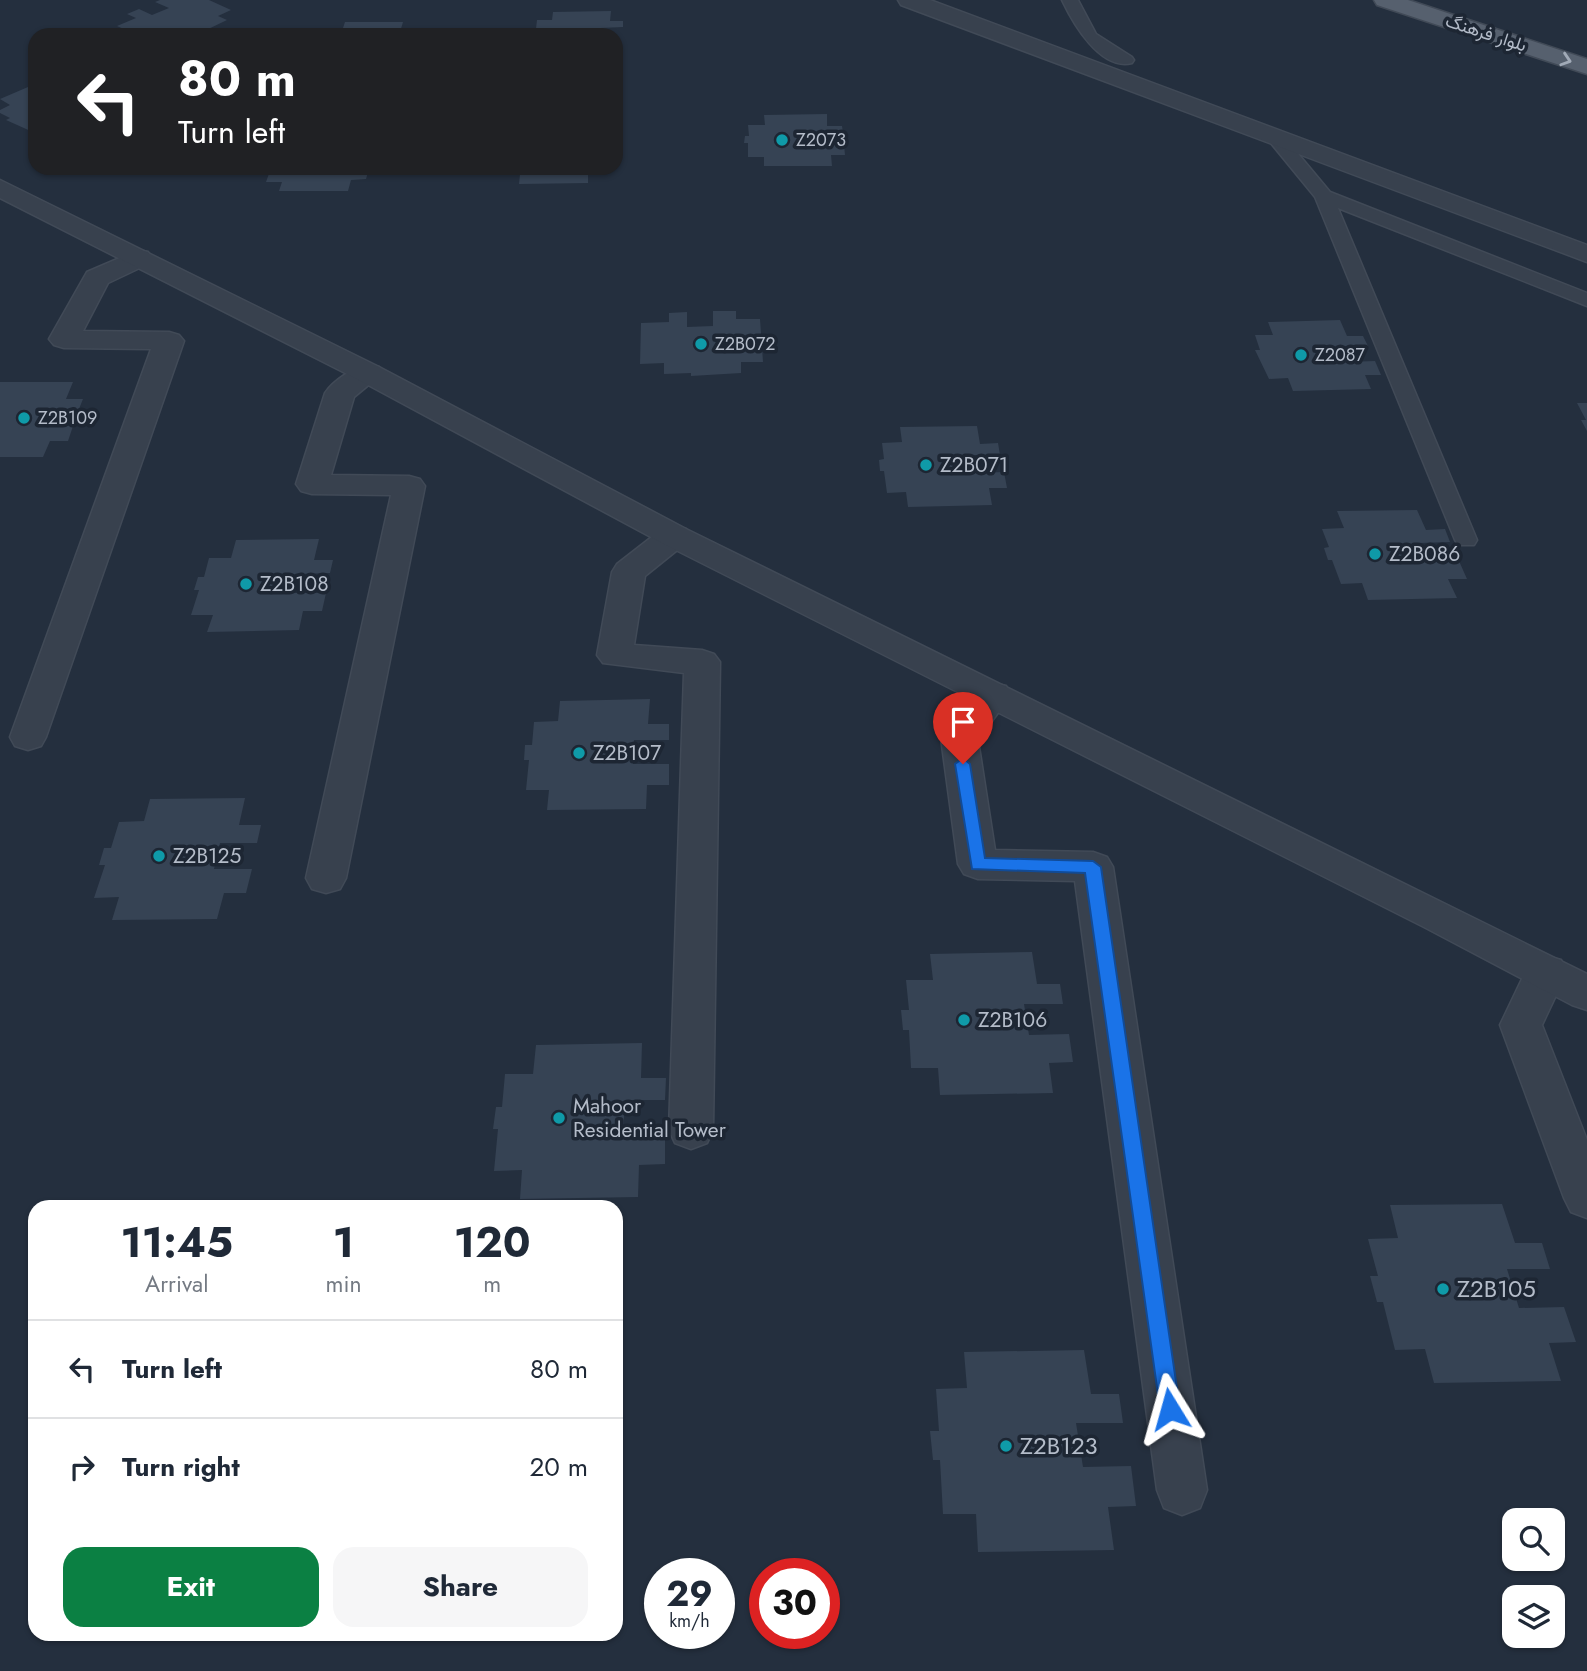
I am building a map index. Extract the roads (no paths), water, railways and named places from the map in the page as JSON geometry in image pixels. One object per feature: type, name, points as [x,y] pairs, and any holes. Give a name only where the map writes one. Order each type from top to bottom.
[{"type":"main road","name":"بلوار فرهنگ","points":[[1385,0],[1587,66]]},
{"type":"street","points":[[909,0],[1587,254]]},
{"type":"street","points":[[0,188],[368,373],[674,536],[1587,993]]},
{"type":"street","points":[[28,737],[169,341],[64,339],[97,278],[138,258]]},
{"type":"street","points":[[326,878],[409,486],[312,484],[340,393],[368,373]]},
{"type":"street","points":[[674,536],[629,572],[615,655],[702,662],[691,1130]]},
{"type":"street","points":[[993,695],[959,738],[978,864],[1093,867],[1182,1490]]},
{"type":"street","points":[[1546,972],[1521,1025],[1587,1198]]},
{"type":"lane","points":[[1070,0],[1085,33],[1096,45],[1126,60]]},
{"type":"lane","points":[[1274,136],[1324,196],[1466,540]]},
{"type":"lane","points":[[1324,196],[1555,285],[1587,300]]},
{"type":"place","name":"Z2073","points":[[782,140]]},
{"type":"place","name":"Z2B072","points":[[701,344]]},
{"type":"place","name":"Z2087","points":[[1301,355]]},
{"type":"place","name":"Z2B109","points":[[24,418]]},
{"type":"place","name":"Z2B071","points":[[926,465]]},
{"type":"place","name":"Z2B086","points":[[1375,554]]},
{"type":"place","name":"Z2B108","points":[[246,584]]},
{"type":"place","name":"Z2B107","points":[[579,753]]},
{"type":"place","name":"Z2B125","points":[[159,856]]},
{"type":"place","name":"Z2B106","points":[[964,1020]]},
{"type":"place","name":"Mahoor Residential Tower","points":[[559,1118]]},
{"type":"place","name":"Z2B105","points":[[1443,1289]]},
{"type":"place","name":"Z2B123","points":[[1006,1446]]}]
